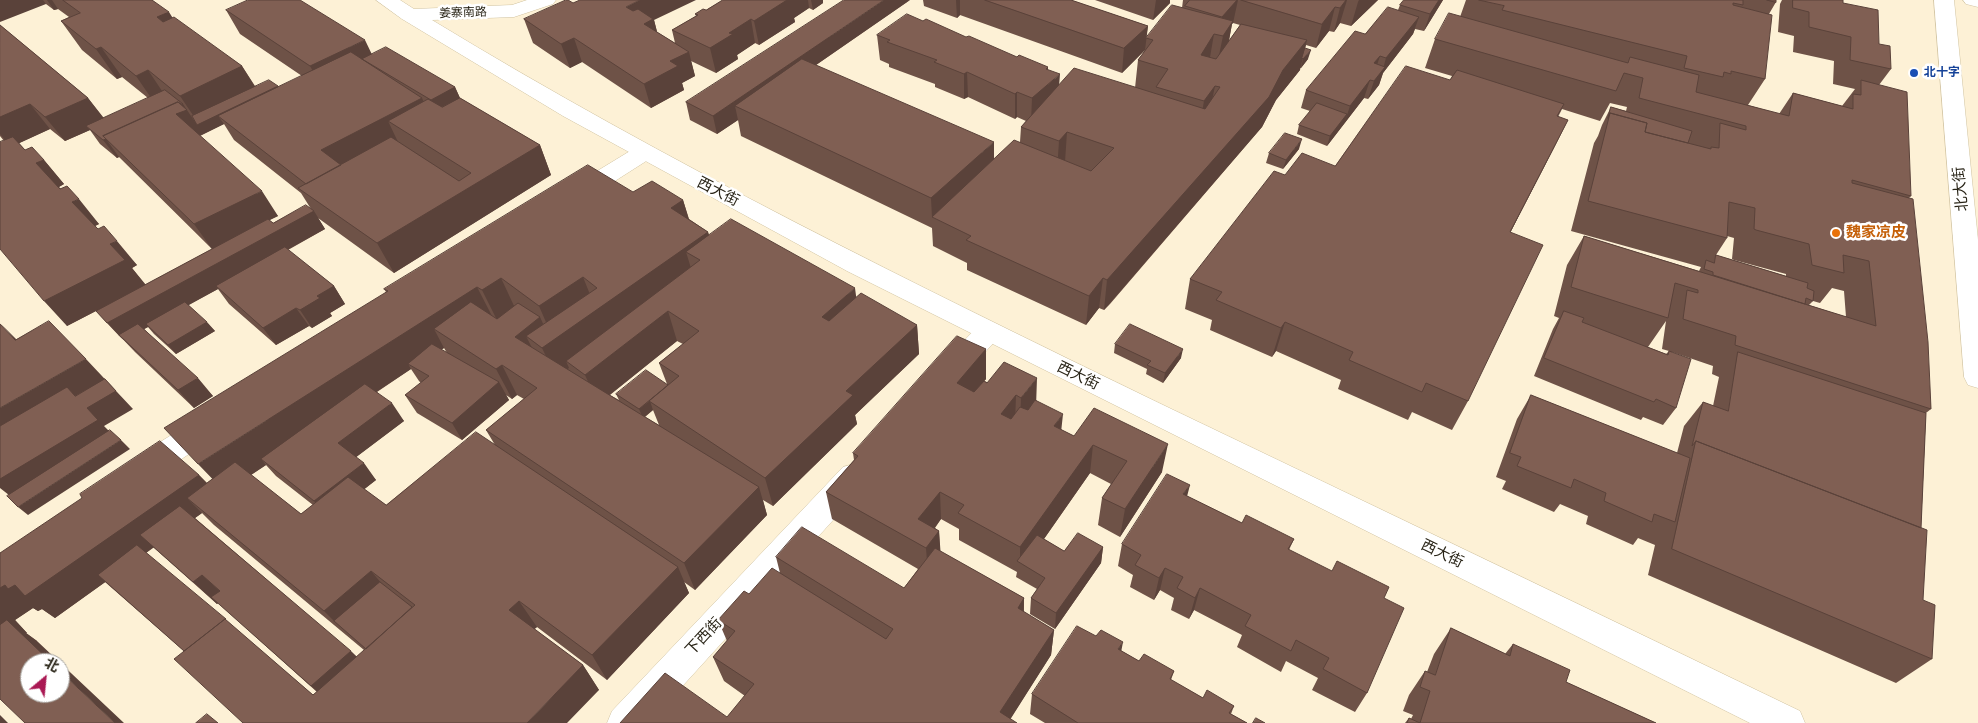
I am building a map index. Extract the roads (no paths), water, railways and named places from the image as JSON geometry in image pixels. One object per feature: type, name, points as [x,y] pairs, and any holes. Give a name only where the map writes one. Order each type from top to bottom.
[{"type":"main road","name":"西大街","points":[[386,0],[643,153],[988,332],[1786,723]]},
{"type":"main road","name":"姜寨南路","points":[[409,14],[514,11],[546,0]]},
{"type":"main road","name":"北大街","points":[[1944,0],[1978,377]]},
{"type":"main road","points":[[1973,0],[1978,1]]},
{"type":"main road","points":[[551,211],[643,153]]},
{"type":"main road","points":[[934,390],[988,332]]},
{"type":"main road","points":[[117,485],[234,411]]},
{"type":"main road","name":"下西街","points":[[625,723],[874,455]]},
{"type":"place","name":"北十字","points":[[1914,73]]},
{"type":"place","name":"魏家凉皮","points":[[1836,233]]}]
